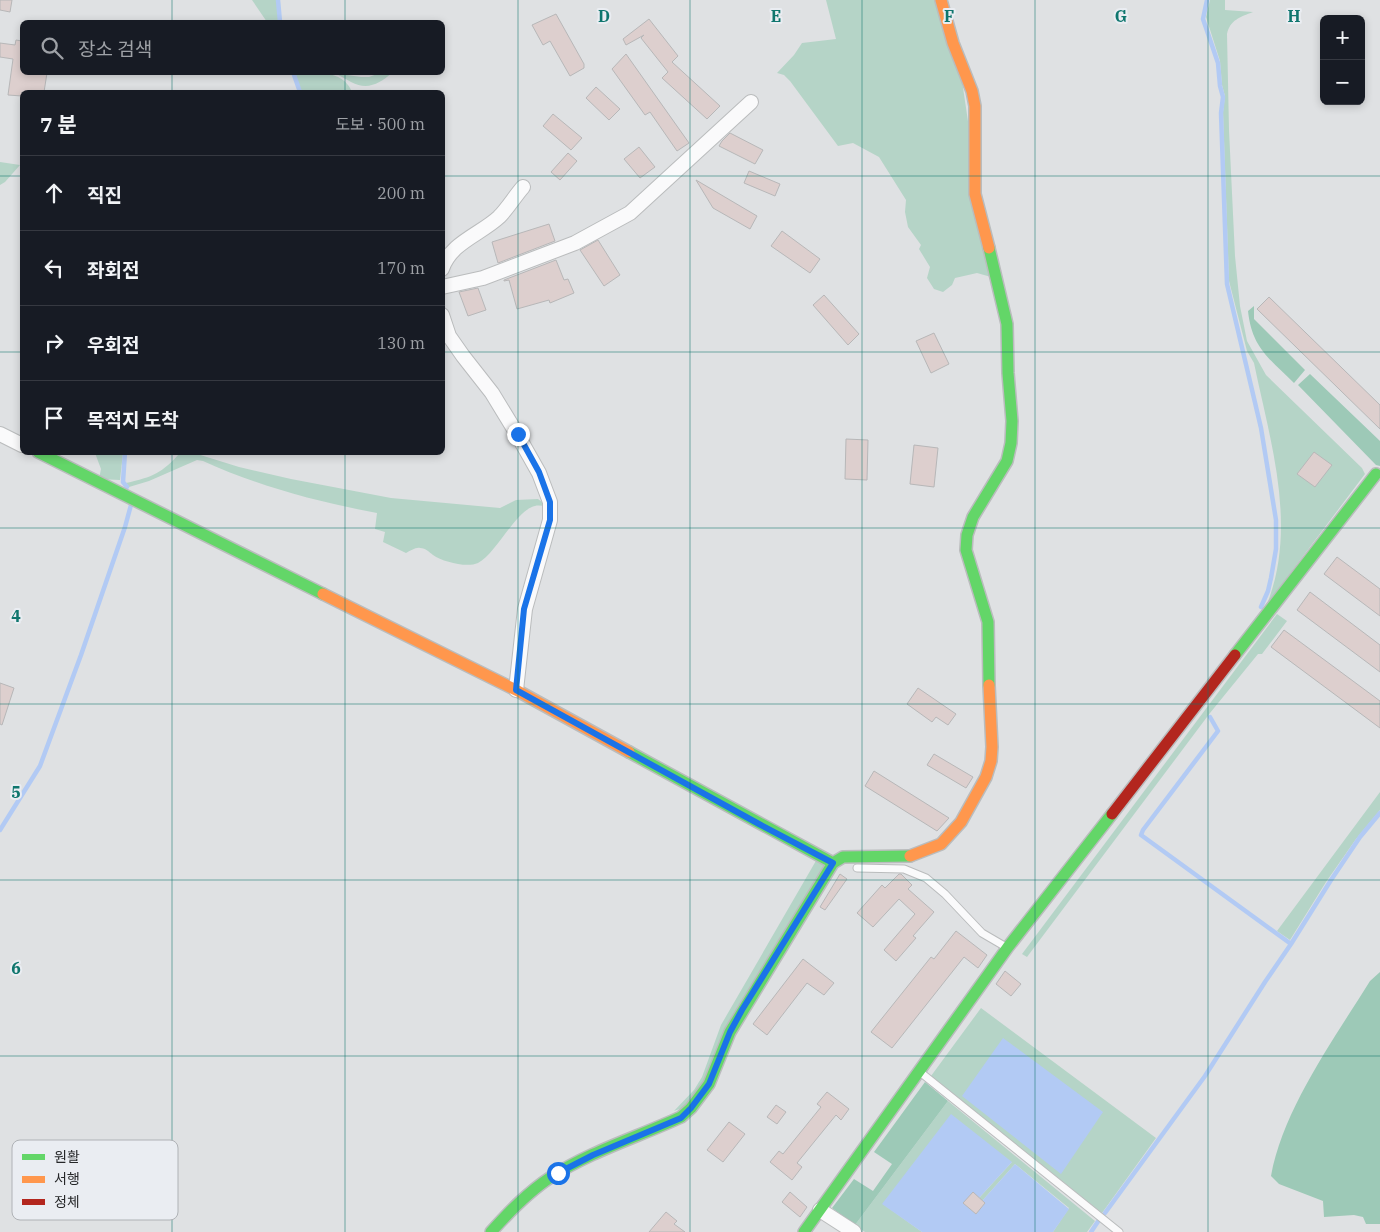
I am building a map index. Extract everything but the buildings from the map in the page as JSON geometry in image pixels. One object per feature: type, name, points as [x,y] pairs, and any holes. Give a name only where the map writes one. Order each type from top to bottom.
[{"type":"street","points":[[490,1232],[510,1210],[558,1173],[593,1155],[681,1118],[709,1084],[730,1032],[742,1010],[833,863],[843,857],[898,857],[915,854],[941,844],[961,822],[986,777],[991,761],[992,747],[988,622],[966,550],[973,517],[1007,461],[1011,442],[1012,421],[1008,373],[1007,324],[975,194],[974,106],[972,91],[953,43],[941,0]]},
{"type":"street","points":[[445,286],[482,278],[575,243],[630,213],[751,102]]},
{"type":"street","points":[[445,263],[455,249],[498,217],[524,187]]},
{"type":"street","points":[[445,323],[450,336],[463,356],[492,393],[518,434],[539,472],[550,502],[550,520],[524,609],[516,690]]},
{"type":"street","points":[[0,434],[20,444]]},
{"type":"street","points":[[44,455],[516,690],[833,863]]},
{"type":"street","points":[[804,1232],[1008,947],[1376,474]]},
{"type":"street","points":[[820,1210],[854,1232]]},
{"type":"lane","points":[[857,868],[904,868],[926,878],[945,894],[982,933],[1008,947]]},
{"type":"lane","points":[[919,1071],[1120,1232]]},
{"type":"green space","points":[[252,0],[278,0],[279,20],[266,20]]},
{"type":"green space","points":[[826,0],[937,0],[961,74],[991,277],[977,273],[955,278],[952,285],[943,292],[934,289],[927,278],[930,267],[919,249],[921,245],[908,227],[905,212],[906,200],[879,157],[853,143],[838,146],[790,81],[784,75],[777,73],[794,55],[802,43],[836,39]]},
{"type":"green space","points":[[1210,0],[1225,0],[1225,10],[1253,12],[1233,22],[1227,34],[1235,256],[1240,306],[1247,341],[1266,375],[1362,468],[1365,474],[1267,604],[1276,574],[1281,514],[1273,453],[1254,363],[1247,351],[1229,281],[1223,112],[1225,96],[1220,61],[1206,17]]},
{"type":"green space","points":[[296,75],[332,75],[342,79],[351,90],[300,90]]},
{"type":"green space","points":[[338,75],[369,77],[389,75],[378,83],[368,86],[357,85]]},
{"type":"green space","points":[[0,162],[20,165],[0,185]]},
{"type":"green space","points":[[1254,306],[1254,319],[1305,370],[1294,383],[1263,352],[1253,334],[1248,311]]},
{"type":"green space","points":[[1310,374],[1380,441],[1380,466],[1376,465],[1298,385]]},
{"type":"green space","points":[[96,455],[123,455],[120,480],[99,479],[101,469]]},
{"type":"green space","points":[[178,455],[200,455],[239,467],[291,479],[391,498],[500,508],[516,500],[538,499],[547,503],[547,506],[536,506],[528,509],[513,523],[485,558],[478,563],[462,565],[443,560],[424,549],[417,548],[406,553],[383,542],[385,532],[375,529],[377,513],[332,504],[266,486],[203,461],[197,460],[149,481],[129,487],[126,483],[143,479],[168,465]]},
{"type":"green space","points":[[1277,614],[1287,621],[1262,654],[1258,654],[1210,713],[1027,957],[1022,954]]},
{"type":"green space","points":[[1380,792],[1380,810],[1356,839],[1326,882],[1290,940],[1277,931]]},
{"type":"green space","points":[[817,859],[825,864],[707,1081],[685,1107],[674,1111],[694,1090],[702,1077],[721,1025]]},
{"type":"green space","points":[[1380,972],[1380,1224],[1366,1224],[1363,1217],[1354,1215],[1324,1217],[1323,1201],[1279,1184],[1271,1176],[1286,1125],[1298,1100],[1370,981]]},
{"type":"green space","points":[[981,1008],[1156,1138],[1102,1213],[931,1076]]},
{"type":"green space","points":[[925,1082],[948,1101],[855,1225],[832,1208],[854,1179],[873,1191],[892,1164],[874,1152]]},
{"type":"green space","points":[[948,1101],[1095,1221],[1087,1232],[1053,1232],[1069,1208],[1015,1164],[982,1201],[979,1198],[1012,1162],[883,1204],[922,1232],[865,1232],[855,1225]]},
{"type":"water","points":[[1003,1038],[1103,1112],[1061,1174],[962,1096]]},
{"type":"water","points":[[951,1114],[1012,1162],[979,1198],[964,1203],[976,1214],[985,1203],[982,1201],[1015,1164],[1069,1209],[1053,1232],[922,1232],[882,1204]]},
{"type":"waterway","points":[[278,0],[280,20]]},
{"type":"waterway","points":[[1207,0],[1203,19],[1218,63],[1223,97],[1221,113],[1227,284],[1261,428],[1276,520],[1276,549],[1268,591],[1261,607]]},
{"type":"waterway","points":[[294,75],[299,90]]},
{"type":"waterway","points":[[125,455],[123,482],[127,487]]},
{"type":"waterway","points":[[0,830],[40,766],[81,655],[131,505]]},
{"type":"waterway","points":[[1210,717],[1218,731],[1141,835],[1291,944]]},
{"type":"waterway","points":[[1105,1213],[1205,1076],[1331,880],[1360,837],[1380,813]]},
{"type":"waterway","points":[[1091,1232],[1099,1220]]},
{"type":"traffic: fast","points":[[989,248],[1007,324],[1008,373],[1012,421],[1011,443],[1007,461],[973,517],[967,535],[966,550],[988,622],[989,685]]},
{"type":"traffic: fast","points":[[44,455],[323,594]]},
{"type":"traffic: fast","points":[[1235,655],[1376,474]]},
{"type":"traffic: fast","points":[[629,752],[833,863]]},
{"type":"traffic: fast","points":[[804,1232],[1008,947],[1112,814]]},
{"type":"traffic: fast","points":[[491,1232],[527,1196],[551,1177],[582,1159],[681,1117],[691,1108],[709,1084],[730,1032],[833,863],[843,857],[910,856]]},
{"type":"traffic: slow","points":[[941,0],[953,43],[972,91],[975,106],[975,194],[989,248]]},
{"type":"traffic: slow","points":[[323,594],[516,690],[629,752]]},
{"type":"traffic: slow","points":[[910,856],[941,844],[961,822],[986,777],[991,761],[992,747],[989,685]]},
{"type":"traffic: jam","points":[[1112,814],[1235,655]]},
{"type":"route","points":[[518,434],[539,472],[550,502],[550,520],[524,609],[516,690],[833,863],[742,1010],[730,1032],[709,1084],[691,1108],[681,1118],[593,1155],[558,1173]]}]
